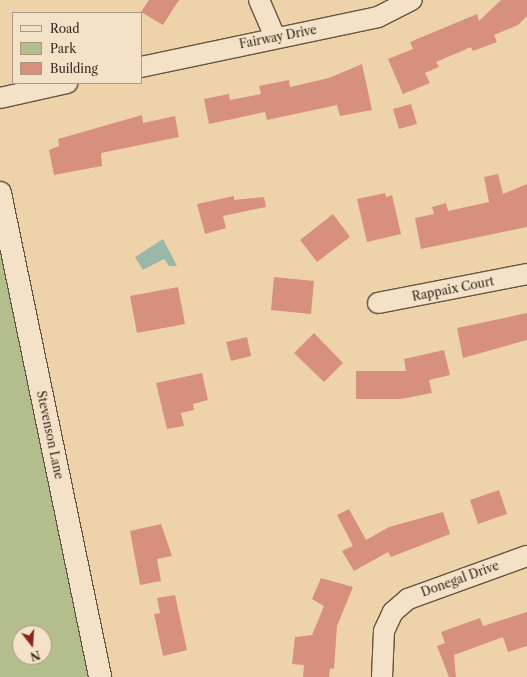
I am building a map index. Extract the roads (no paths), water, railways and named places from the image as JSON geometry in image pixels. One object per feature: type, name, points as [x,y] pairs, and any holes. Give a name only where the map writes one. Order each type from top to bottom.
[{"type":"street","points":[[258,0],[275,37]]},
{"type":"street","name":"Fairway Drive","points":[[142,66],[275,37],[378,17],[412,0]]},
{"type":"street","points":[[0,98],[63,84]]},
{"type":"street","name":"Stevenson Lane","points":[[0,193],[100,677]]},
{"type":"street","name":"Rappaix Court","points":[[378,303],[527,274]]},
{"type":"street","name":"Donegal Drive","points":[[382,677],[384,631],[394,612],[408,599],[527,556]]}]
